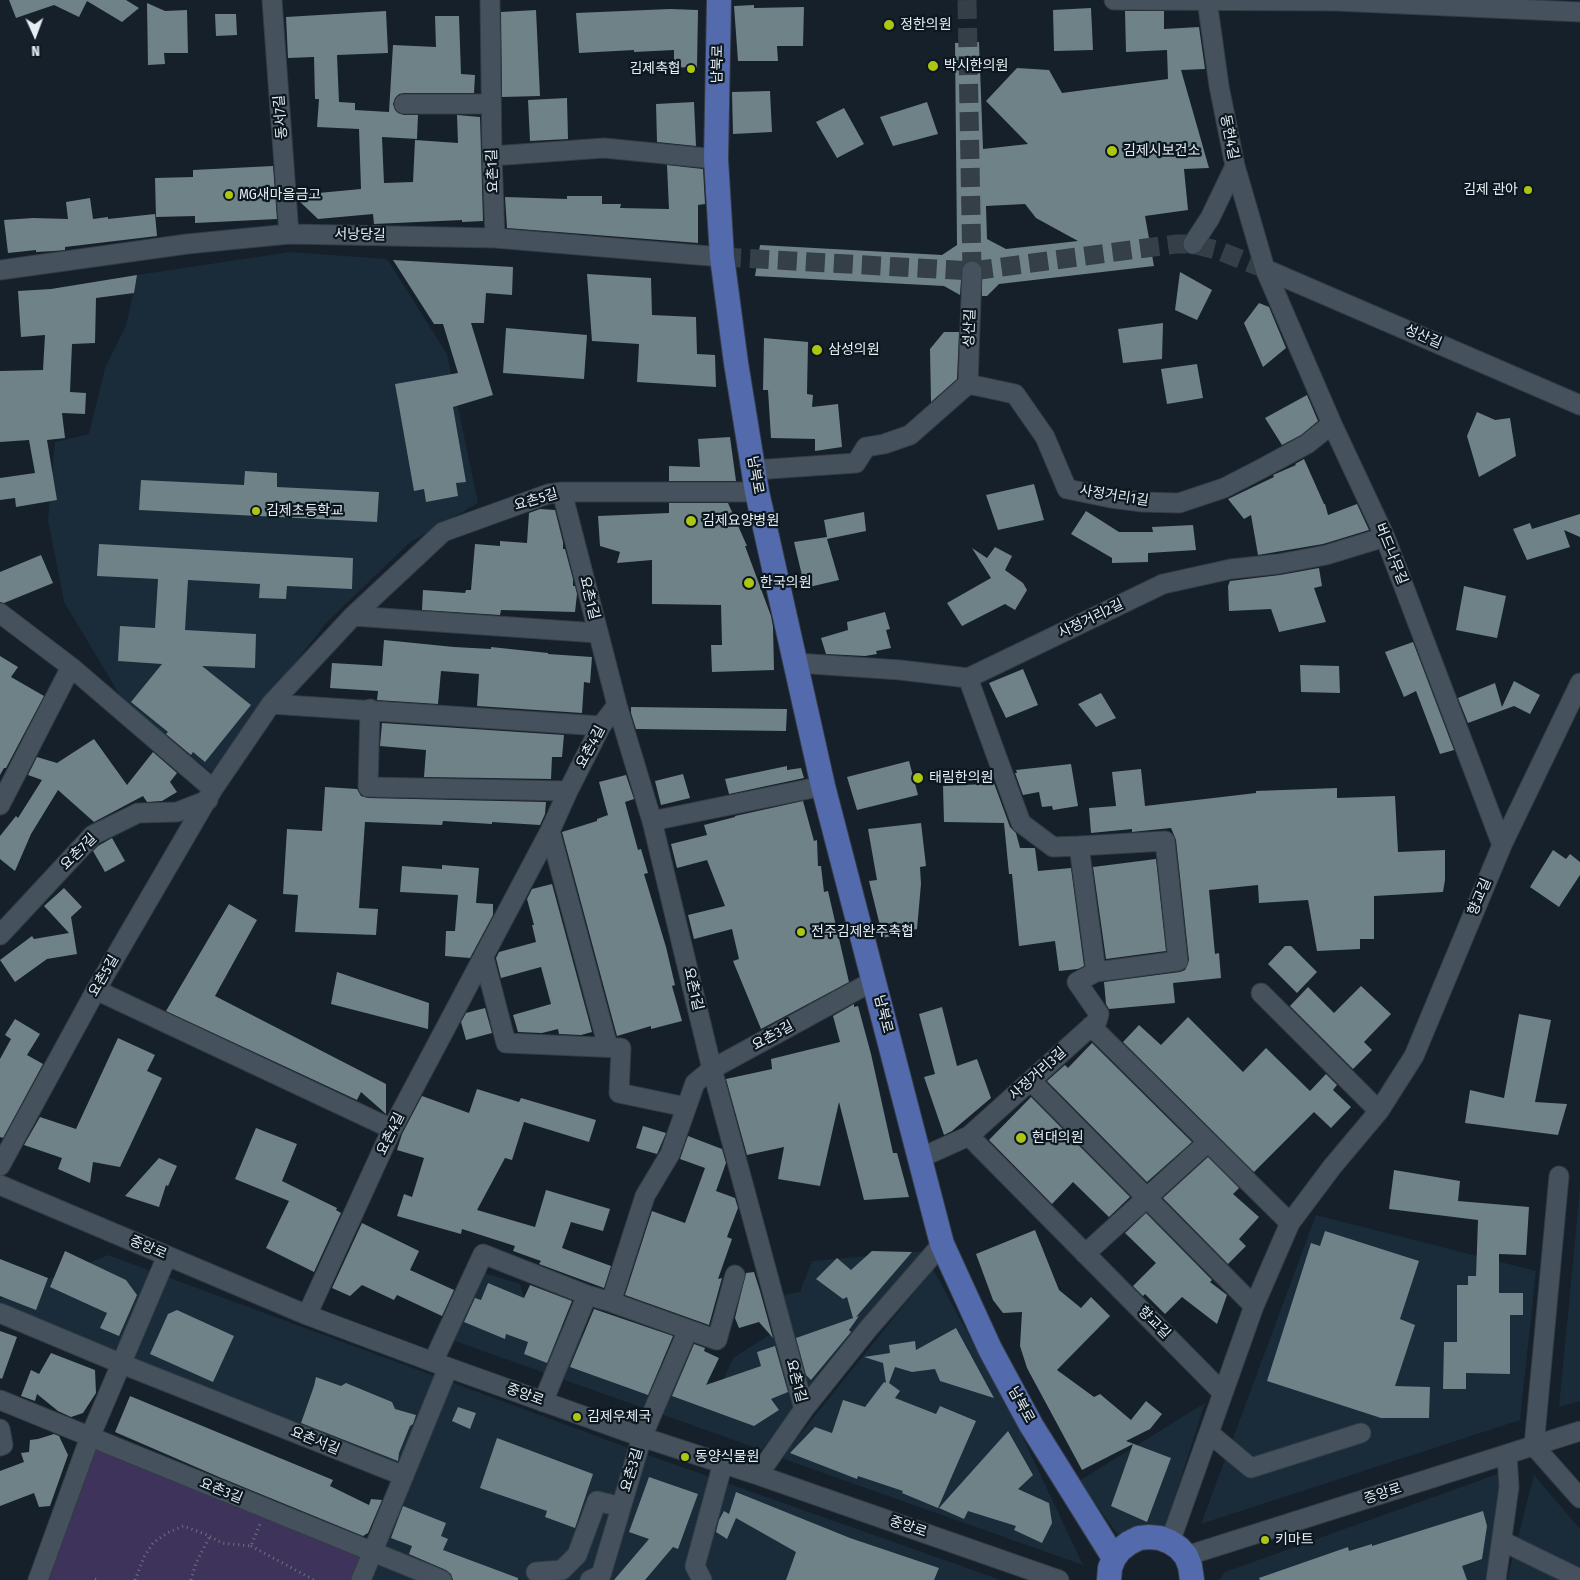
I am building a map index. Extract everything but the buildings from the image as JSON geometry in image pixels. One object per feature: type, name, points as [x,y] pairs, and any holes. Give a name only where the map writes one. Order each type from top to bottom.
[{"type":"main road","name":"남북로","points":[[719,0],[716,159],[722,258],[736,363],[756,481],[823,786],[875,980],[942,1244],[990,1349],[1112,1569]]},
{"type":"main road","points":[[1112,1569],[1120,1550],[1139,1538],[1149,1537],[1178,1549],[1190,1566],[1192,1580]]},
{"type":"street","name":"동서7길","points":[[272,0],[289,234]]},
{"type":"street","name":"요촌1길","points":[[490,0],[495,238]]},
{"type":"street","points":[[1114,0],[1336,1],[1580,12]]},
{"type":"street","name":"동헌4길","points":[[1207,1],[1219,86],[1235,166],[1266,269]]},
{"type":"street","points":[[404,104],[491,104]]},
{"type":"street","points":[[492,156],[604,148],[716,159]]},
{"type":"street","points":[[1193,244],[1210,218],[1235,166]]},
{"type":"street","name":"서낭당길","points":[[0,270],[187,244],[289,234],[495,238],[722,258]]},
{"type":"street","name":"성산길","points":[[1266,269],[1580,404]]},
{"type":"street","name":"버드나무길","points":[[1266,269],[1332,424],[1385,537],[1502,845]]},
{"type":"street","name":"성산길","points":[[968,384],[972,272]]},
{"type":"street","points":[[756,481],[856,463],[866,446],[884,444],[910,435],[968,384]]},
{"type":"street","name":"사정거리1길","points":[[968,384],[1014,394],[1046,437],[1067,489],[1142,502],[1179,503],[1224,488],[1307,444],[1332,424]]},
{"type":"street","name":"요촌5길","points":[[0,1166],[96,990],[210,794],[271,704],[352,616],[443,532],[548,494],[756,481]]},
{"type":"street","name":"요촌1길","points":[[562,492],[617,705],[652,821],[712,1069],[804,1408],[758,1475]]},
{"type":"street","name":"사정거리2길","points":[[968,678],[1163,584],[1231,569],[1278,564],[1326,555],[1385,537]]},
{"type":"street","points":[[0,613],[71,667],[210,794]]},
{"type":"street","points":[[352,616],[598,633]]},
{"type":"street","points":[[796,663],[900,670],[968,678],[1021,823],[1053,848],[1165,841],[1178,960],[1096,972],[1077,982],[1099,1014],[1097,1021],[1091,1026],[1290,1223]]},
{"type":"street","points":[[0,805],[71,667]]},
{"type":"street","name":"향교길","points":[[1178,1549],[1209,1433],[1254,1306],[1290,1223],[1332,1167],[1379,1110],[1414,1056],[1502,845],[1580,683]]},
{"type":"street","points":[[271,704],[370,709],[601,726]]},
{"type":"street","name":"요촌4길","points":[[307,1315],[392,1128],[484,958],[550,831],[601,726],[617,705]]},
{"type":"street","points":[[370,709],[368,787],[568,791]]},
{"type":"street","points":[[652,821],[823,786]]},
{"type":"street","name":"요촌7길","points":[[0,936],[93,835],[138,813],[177,812],[210,794]]},
{"type":"street","points":[[550,831],[615,1048],[619,1092],[686,1107]]},
{"type":"street","points":[[1078,846],[1096,972]]},
{"type":"street","points":[[484,958],[506,1043],[615,1048]]},
{"type":"street","name":"요촌3길","points":[[611,1302],[645,1196],[670,1154],[695,1083],[712,1069],[875,980]]},
{"type":"street","points":[[96,990],[392,1128]]},
{"type":"street","points":[[1261,993],[1379,1110]]},
{"type":"street","name":"사정거리3길","points":[[920,1158],[969,1136],[1091,1026]]},
{"type":"street","points":[[1031,1081],[1254,1306]]},
{"type":"street","name":"향교길","points":[[969,1136],[1223,1393]]},
{"type":"street","points":[[1085,1254],[1208,1142]]},
{"type":"street","points":[[1559,1176],[1534,1446],[1580,1498]]},
{"type":"street","name":"중앙로","points":[[0,1185],[307,1315],[440,1365],[642,1437],[758,1475],[1059,1580]]},
{"type":"street","points":[[804,1408],[868,1329],[942,1244]]},
{"type":"street","points":[[360,1580],[404,1476],[440,1365],[483,1254],[587,1295],[717,1340],[735,1275]]},
{"type":"street","points":[[38,1580],[90,1437],[167,1256]]},
{"type":"street","points":[[543,1402],[587,1295]]},
{"type":"street","name":"요촌서길","points":[[0,1313],[122,1364],[404,1476]]},
{"type":"street","name":"요촌3길","points":[[590,1580],[601,1575],[642,1437],[688,1330]]},
{"type":"street","name":"요촌3길","points":[[0,1400],[442,1580]]},
{"type":"street","name":"중앙로","points":[[1178,1549],[1507,1454],[1580,1431]]},
{"type":"street","points":[[1209,1433],[1251,1468],[1362,1433]]},
{"type":"street","points":[[1496,1580],[1508,1487],[1507,1454]]},
{"type":"street","points":[[702,1580],[695,1566],[723,1463]]},
{"type":"street","points":[[536,1572],[562,1570],[577,1555],[597,1500],[621,1508]]},
{"type":"street","points":[[1502,1542],[1580,1578]]},
{"type":"path","points":[[252,1546],[265,1509]]},
{"type":"path","points":[[136,1580],[144,1557],[153,1543],[167,1533],[183,1526],[210,1536],[222,1543],[252,1546],[314,1580]]},
{"type":"path","points":[[191,1580],[196,1563],[210,1536]]},
{"type":"shaded area","name":"김제초등학교","points":[[290,252],[387,259],[447,354],[478,503],[409,543],[326,623],[211,772],[124,702],[64,602],[48,520],[55,442],[89,434],[105,368],[126,326],[137,275]]},
{"type":"shaded area","points":[[1580,1188],[1580,1401],[1559,1407]]},
{"type":"shaded area","points":[[1316,1215],[1536,1271],[1520,1420],[1201,1524]]},
{"type":"shaded area","points":[[925,1251],[762,1450],[452,1340],[481,1272],[520,1284],[526,1304],[522,1312],[720,1386],[733,1358],[772,1333],[778,1296],[800,1292],[812,1261]]},
{"type":"shaded area","points":[[108,1255],[645,1454],[1001,1580],[353,1580],[396,1481],[0,1323],[0,1299]]},
{"type":"shaded area","points":[[933,1269],[1015,1421],[1083,1565],[781,1458]]},
{"type":"shaded area","points":[[1205,1403],[1166,1525],[1121,1539],[1079,1481]]},
{"type":"shaded area","points":[[95,1444],[364,1555],[353,1580],[45,1580]]},
{"type":"shaded area","points":[[1503,1472],[1486,1580],[1219,1580],[1225,1572]]},
{"type":"shaded area","points":[[1534,1475],[1580,1529],[1580,1580],[1507,1580]]},
{"type":"tunnel","points":[[967,0],[972,271]]},
{"type":"tunnel","points":[[722,257],[972,271],[1176,244],[1193,244],[1220,251],[1265,269]]},
{"type":"place","name":"정한의원","points":[[889,25]]},
{"type":"place","name":"박시한의원","points":[[933,66]]},
{"type":"place","name":"김제축협","points":[[691,69]]},
{"type":"place","name":"김제시보건소","points":[[1112,151]]},
{"type":"place","name":"김제 관아","points":[[1528,190]]},
{"type":"place","name":"MG새마을금고","points":[[229,195]]},
{"type":"place","name":"삼성의원","points":[[817,350]]},
{"type":"place","name":"김제초등학교","points":[[256,511]]},
{"type":"place","name":"김제요양병원","points":[[691,521]]},
{"type":"place","name":"한국의원","points":[[749,583]]},
{"type":"place","name":"태림한의원","points":[[918,778]]},
{"type":"place","name":"전주김제완주축협","points":[[801,932]]},
{"type":"place","name":"현대의원","points":[[1021,1138]]},
{"type":"place","name":"김제우체국","points":[[577,1417]]},
{"type":"place","name":"동양식물원","points":[[685,1457]]},
{"type":"place","name":"키마트","points":[[1265,1540]]}]
